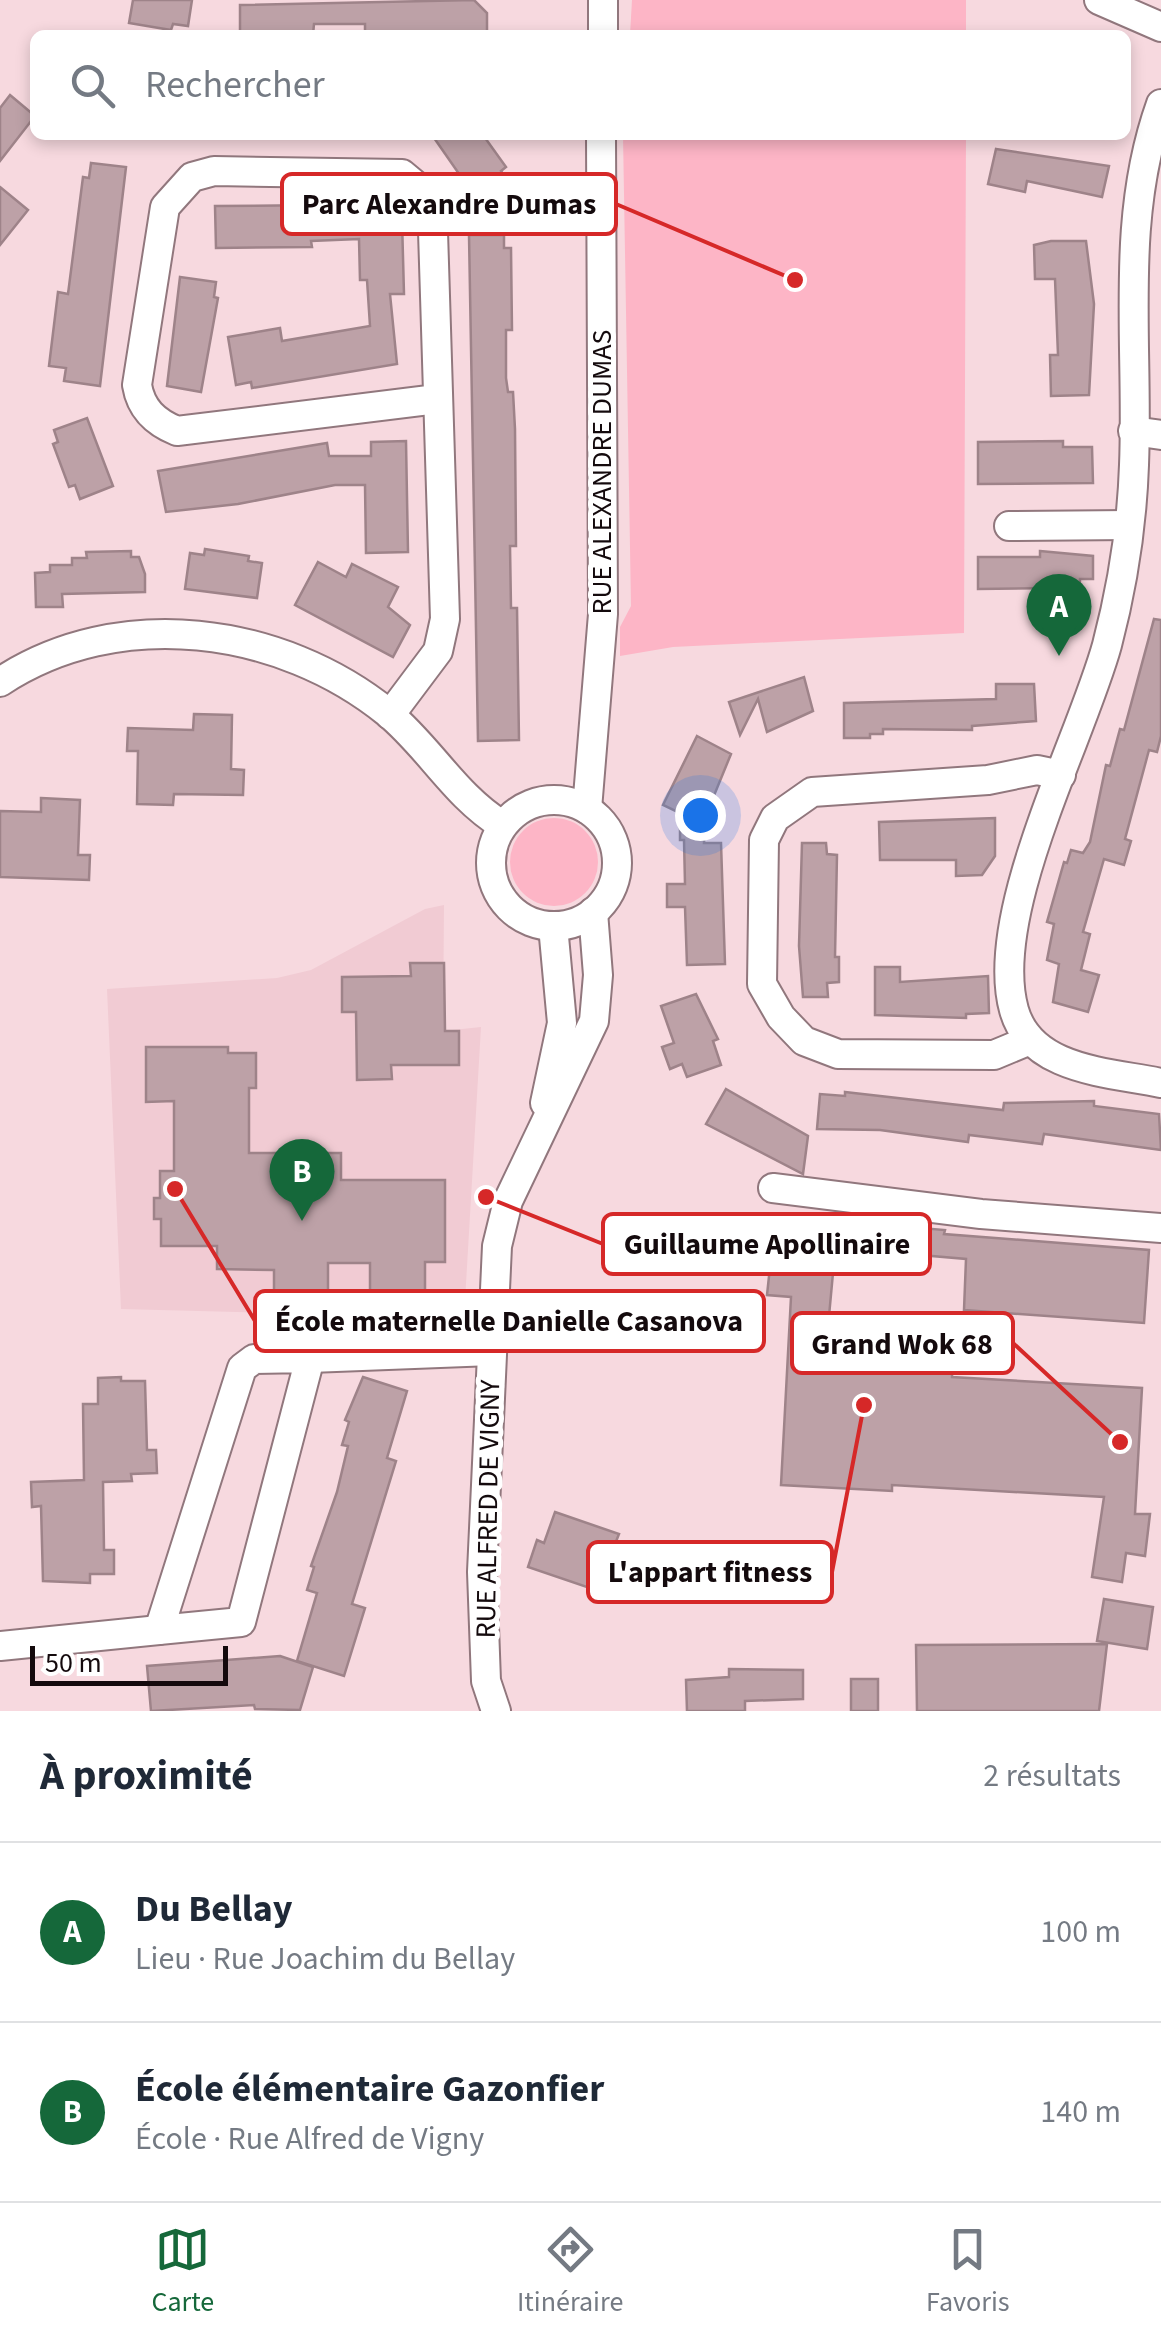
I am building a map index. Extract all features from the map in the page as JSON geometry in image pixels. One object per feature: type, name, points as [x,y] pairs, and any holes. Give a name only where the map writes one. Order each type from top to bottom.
[{"type":"street","points":[[603,0],[603,30]]},
{"type":"street","points":[[1099,0],[1149,15]]},
{"type":"street","points":[[1161,104],[1138,135],[1131,264],[1128,525],[1107,645],[1038,835],[1018,913],[1012,961],[1014,1010],[1030,1040],[1052,1059],[1161,1083]]},
{"type":"street","name":"RUE ALEXANDRE DUMAS","points":[[588,808],[603,614],[601,140]]},
{"type":"street","points":[[390,715],[438,651],[445,620],[432,199],[402,174],[214,171],[192,176],[165,207],[137,385],[140,400],[160,424],[177,431],[437,399]]},
{"type":"street","points":[[1132,431],[1161,434]]},
{"type":"street","points":[[1009,526],[1128,525]]},
{"type":"street","points":[[0,682],[85,644],[167,634],[210,636],[294,657],[346,684],[390,715],[470,804],[502,824]]},
{"type":"street","points":[[1030,1040],[994,1055],[838,1054],[804,1041],[781,1017],[762,984],[764,840],[775,818],[812,792],[988,780],[1036,770],[1061,775]]},
{"type":"street","points":[[544,800],[566,800],[588,808],[613,840],[617,862],[608,896],[593,912],[574,923],[553,926],[524,918],[500,897],[490,866],[492,844],[502,824],[522,807],[544,800]]},
{"type":"street","name":"RUE ALFRED DE VIGNY","points":[[496,1711],[486,1681],[482,1572],[497,1246],[508,1202],[575,1069],[594,1021],[598,974],[593,912]]},
{"type":"street","name":"RUE ALFRED DE VIGNY","points":[[539,1134],[562,1024],[553,926]]},
{"type":"street","points":[[774,1188],[981,1214],[1161,1228]]},
{"type":"street","points":[[160,1630],[242,1368],[254,1358],[492,1351]]},
{"type":"street","points":[[0,1646],[241,1622],[310,1358]]},
{"type":"shaded area","points":[[632,0],[966,0],[966,30],[630,30]]},
{"type":"shaded area","points":[[623,140],[966,140],[964,633],[673,647],[620,656],[620,627],[631,606]]},
{"type":"shaded area","points":[[554,818],[579,825],[591,837],[598,862],[591,887],[579,899],[554,906],[529,899],[517,887],[510,862],[517,837],[529,825]]},
{"type":"shaded area","points":[[444,905],[443,1031],[481,1027],[464,1318],[121,1309],[107,989],[277,978],[311,970],[425,909]]},
{"type":"building","points":[[133,0],[192,0],[188,26],[173,24],[171,30],[129,23]]},
{"type":"building","points":[[474,0],[487,13],[487,30],[365,30],[365,24],[314,24],[313,30],[240,30],[240,5]]},
{"type":"building","points":[[10,95],[30,112],[30,122],[0,161],[0,108]]},
{"type":"building","points":[[435,140],[487,140],[506,167],[501,171],[510,184],[480,204]]},
{"type":"building","points":[[996,149],[1109,166],[1102,197],[1027,181],[1025,192],[988,184]]},
{"type":"building","points":[[91,163],[126,167],[100,386],[64,381],[66,368],[49,366],[58,292],[68,294],[83,177],[89,178]]},
{"type":"building","points":[[0,187],[28,210],[0,245]]},
{"type":"building","points":[[326,205],[326,220],[402,220],[404,294],[390,294],[397,364],[252,388],[251,382],[236,385],[228,337],[280,328],[282,341],[370,326],[367,280],[360,280],[359,239],[311,241],[312,247],[216,248],[215,206]]},
{"type":"building","points":[[469,235],[504,235],[504,248],[511,248],[512,330],[506,330],[506,378],[508,392],[513,392],[515,429],[516,546],[510,546],[511,608],[517,608],[519,740],[478,741]]},
{"type":"building","points":[[1086,241],[1094,304],[1089,395],[1051,396],[1050,355],[1058,355],[1055,279],[1035,279],[1034,245]]},
{"type":"building","points":[[180,277],[216,282],[214,297],[218,298],[201,392],[167,386]]},
{"type":"building","points":[[87,418],[113,486],[80,499],[75,485],[69,487],[53,444],[58,442],[54,430]]},
{"type":"building","points":[[406,441],[408,552],[366,553],[365,485],[335,485],[238,504],[166,512],[158,471],[327,443],[329,456],[371,456],[371,442]]},
{"type":"building","points":[[1063,441],[1063,447],[1092,447],[1093,483],[978,484],[978,442]]},
{"type":"building","points":[[205,549],[249,556],[248,561],[262,563],[257,598],[185,589],[190,553],[204,555]]},
{"type":"building","points":[[131,551],[131,557],[139,557],[145,574],[145,592],[62,594],[63,607],[36,607],[35,573],[50,572],[50,565],[72,565],[72,558],[87,558],[86,552]]},
{"type":"building","points":[[1040,551],[1093,556],[1093,579],[1080,579],[1079,607],[1054,607],[1055,588],[978,589],[978,557],[1040,557]]},
{"type":"building","points":[[318,562],[346,577],[352,564],[398,587],[388,607],[410,625],[393,657],[295,605]]},
{"type":"building","points":[[1154,619],[1161,620],[1161,736],[1157,752],[1149,750],[1125,839],[1131,841],[1124,865],[1104,859],[1083,932],[1090,934],[1081,970],[1099,975],[1088,1012],[1053,1002],[1059,964],[1047,960],[1054,924],[1047,922],[1064,862],[1067,863],[1071,850],[1083,853],[1090,842],[1106,765],[1110,766],[1120,729],[1124,730]]},
{"type":"building","points":[[804,677],[813,711],[767,732],[758,699],[740,735],[729,702]]},
{"type":"building","points":[[996,684],[1034,684],[1036,721],[972,726],[972,730],[883,729],[883,734],[870,734],[870,738],[844,738],[844,703],[996,699]]},
{"type":"building","points":[[194,714],[232,715],[231,769],[244,770],[243,795],[174,794],[173,805],[137,804],[138,751],[127,751],[128,728],[193,730]]},
{"type":"building","points":[[697,736],[731,754],[706,815],[704,843],[721,843],[725,964],[687,965],[685,907],[667,907],[667,884],[685,884],[684,840],[680,840],[680,813],[663,805]]},
{"type":"building","points":[[41,798],[80,800],[78,855],[90,855],[89,880],[0,877],[0,811],[41,812]]},
{"type":"building","points":[[995,818],[995,856],[982,875],[956,876],[956,860],[880,860],[879,822]]},
{"type":"building","points":[[802,843],[826,843],[827,854],[837,855],[835,957],[839,957],[839,982],[827,983],[828,997],[803,997],[799,946]]},
{"type":"building","points":[[410,963],[444,963],[445,1031],[459,1031],[459,1065],[391,1065],[392,1079],[357,1080],[356,1012],[342,1012],[342,977],[411,976]]},
{"type":"building","points":[[875,967],[900,967],[900,982],[988,976],[989,1013],[966,1014],[966,1018],[875,1015]]},
{"type":"building","points":[[696,994],[718,1039],[713,1041],[721,1065],[687,1077],[682,1064],[670,1069],[662,1047],[674,1043],[661,1006]]},
{"type":"building","points":[[146,1047],[228,1047],[228,1053],[256,1053],[256,1088],[249,1088],[249,1153],[341,1153],[341,1180],[445,1180],[445,1262],[425,1262],[425,1304],[370,1303],[370,1263],[328,1263],[328,1297],[274,1296],[274,1270],[217,1269],[217,1246],[161,1246],[161,1219],[154,1219],[154,1198],[160,1198],[160,1171],[174,1171],[174,1101],[146,1102]]},
{"type":"building","points":[[726,1089],[808,1136],[803,1174],[706,1124]]},
{"type":"building","points":[[845,1092],[1003,1110],[1004,1103],[1094,1101],[1094,1106],[1159,1114],[1161,1150],[1044,1134],[1042,1144],[969,1135],[968,1142],[880,1130],[817,1129],[820,1094],[845,1096]]},
{"type":"building","points":[[885,1225],[945,1230],[944,1234],[1149,1250],[1144,1323],[964,1310],[966,1259],[885,1252],[857,1254],[859,1234],[885,1236]]},
{"type":"building","points":[[770,1267],[833,1273],[828,1327],[954,1334],[952,1377],[1142,1388],[1135,1514],[1150,1514],[1145,1556],[1126,1553],[1122,1582],[1092,1577],[1104,1497],[892,1485],[892,1491],[781,1485],[791,1297],[767,1295]]},
{"type":"building","points":[[121,1377],[121,1381],[145,1381],[147,1450],[156,1450],[157,1473],[131,1474],[132,1481],[103,1482],[104,1550],[114,1550],[114,1574],[90,1574],[90,1583],[43,1581],[41,1506],[32,1507],[31,1482],[84,1480],[83,1404],[98,1404],[98,1378]]},
{"type":"building","points":[[363,1377],[407,1391],[387,1458],[396,1461],[352,1604],[365,1608],[344,1676],[297,1661],[317,1593],[307,1590],[314,1567],[311,1566],[337,1492],[348,1446],[342,1445],[349,1422],[345,1420]]},
{"type":"building","points":[[555,1512],[619,1534],[613,1549],[636,1557],[622,1599],[528,1567],[537,1540],[544,1543]]},
{"type":"building","points":[[1104,1599],[1153,1607],[1147,1649],[1097,1641]]},
{"type":"building","points":[[1107,1644],[1099,1711],[917,1711],[916,1645]]},
{"type":"building","points":[[280,1656],[313,1667],[300,1710],[255,1709],[254,1705],[151,1711],[147,1666]]},
{"type":"building","points":[[729,1669],[803,1670],[803,1699],[745,1701],[745,1711],[687,1711],[686,1680],[729,1677]]},
{"type":"building","points":[[851,1679],[878,1679],[878,1711],[851,1711]]},
{"type":"place","name":"Parc Alexandre Dumas","points":[[795,280]]},
{"type":"place","name":"Du Bellay","points":[[1059,656]]},
{"type":"place","name":"École maternelle Danielle Casanova","points":[[175,1189]]},
{"type":"place","name":"Guillaume Apollinaire","points":[[486,1197]]},
{"type":"place","name":"École élémentaire Gazonfier","points":[[302,1221]]},
{"type":"place","name":"L'appart fitness","points":[[864,1405]]},
{"type":"place","name":"Grand Wok 68","points":[[1120,1442]]}]
